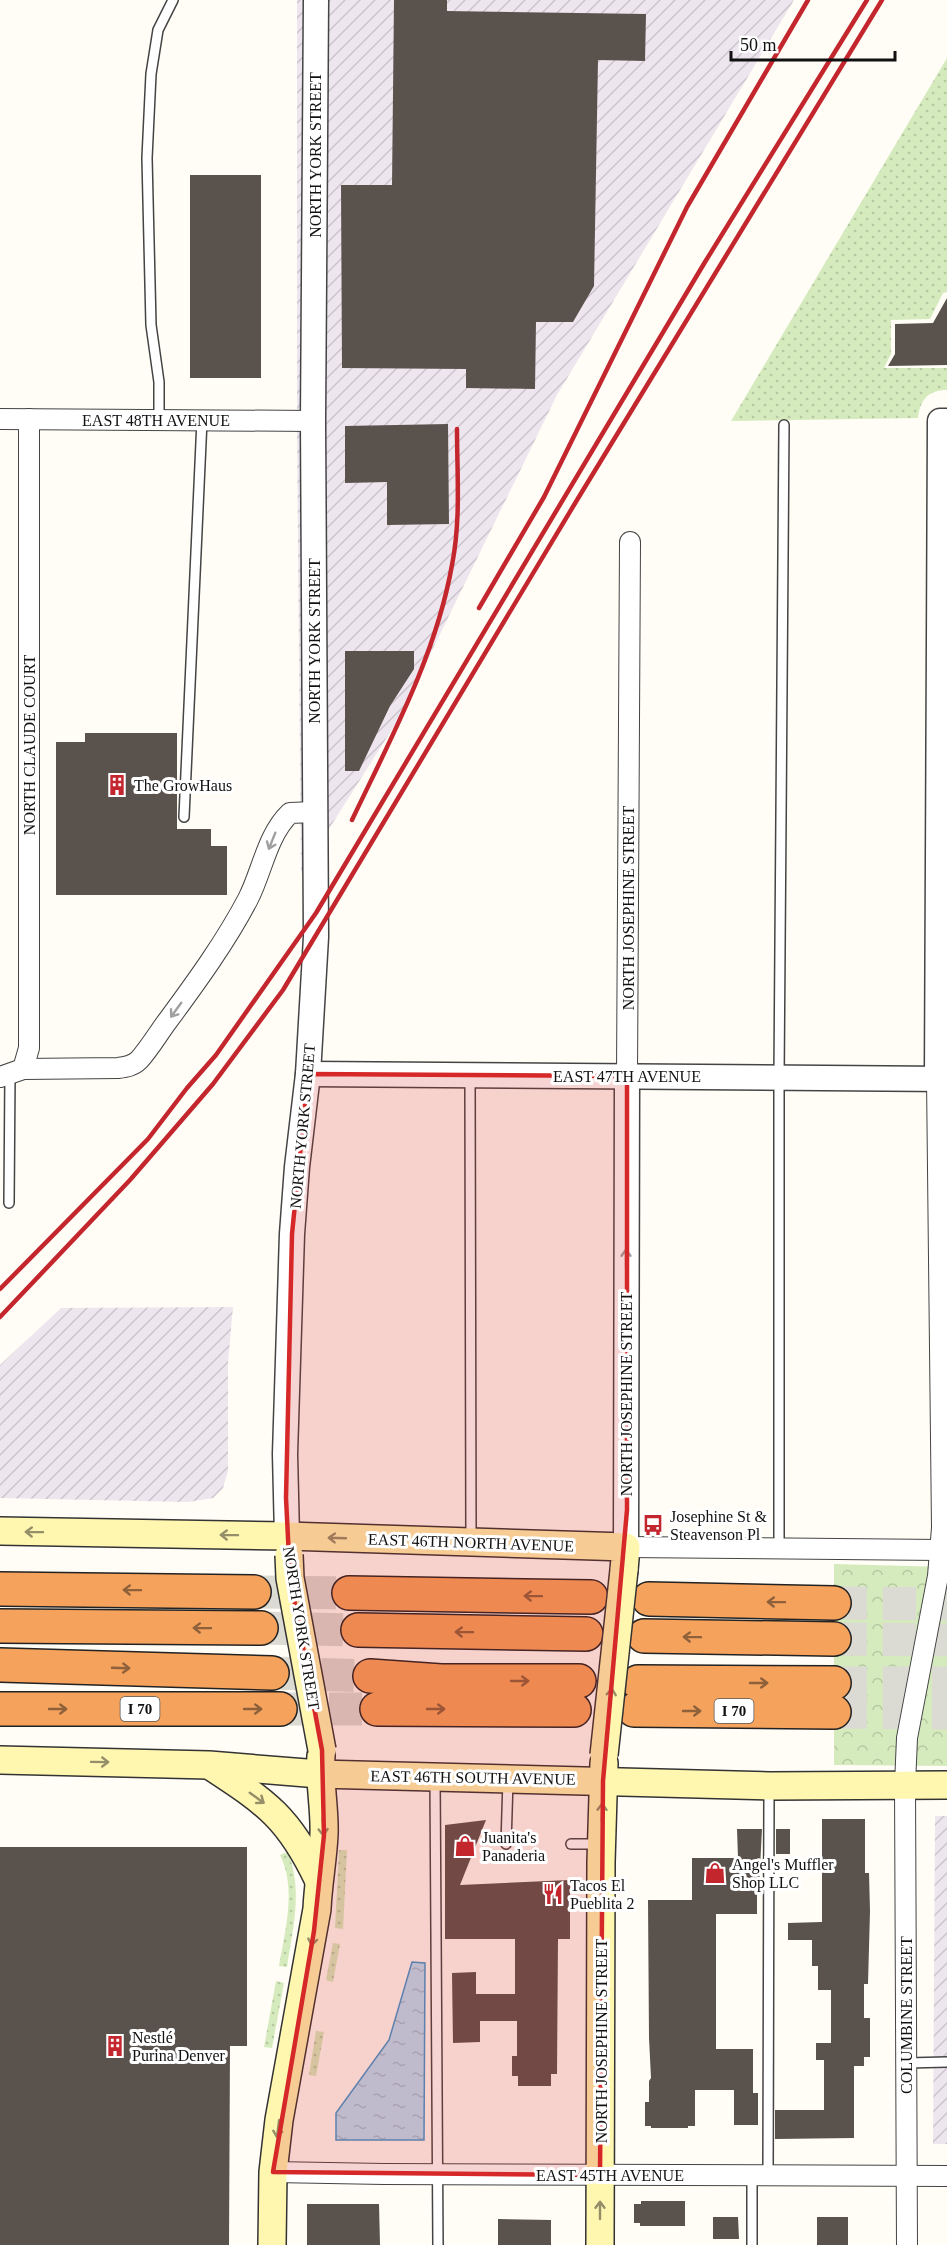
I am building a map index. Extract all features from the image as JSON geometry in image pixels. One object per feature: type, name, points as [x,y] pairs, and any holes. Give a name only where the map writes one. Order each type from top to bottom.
[{"type":"highway","points":[[0,1589],[254,1592]]},
{"type":"highway","points":[[349,1593],[591,1597]]},
{"type":"highway","points":[[649,1599],[834,1603]]},
{"type":"highway","points":[[0,1626],[261,1628]]},
{"type":"highway","points":[[358,1630],[586,1634]]},
{"type":"highway","points":[[644,1636],[834,1639]]},
{"type":"highway","points":[[0,1665],[272,1673]]},
{"type":"highway","points":[[370,1676],[441,1681],[577,1696],[377,1709]]},
{"type":"highway","name":"I 70","points":[[636,1696],[834,1697]]},
{"type":"highway","name":"I 70","points":[[0,1709],[280,1709]]},
{"type":"main road","name":"EAST 46TH NORTH AVENUE","points":[[0,1531],[288,1545],[471,1543],[625,1559]]},
{"type":"main road","name":"NORTH YORK STREET","points":[[272,2245],[273,2172],[279,2120],[314,1931],[324,1835],[321,1762],[290,1578],[288,1545]]},
{"type":"main road","name":"NORTH JOSEPHINE STREET","points":[[600,2245],[603,1768],[625,1559]]},
{"type":"main road","name":"EAST 46TH SOUTH AVENUE","points":[[0,1760],[209,1765],[321,1762],[435,1776],[508,1778],[603,1768],[769,1786],[947,1785]]},
{"type":"main road","points":[[209,1765],[269,1806],[281,1818],[296,1837],[318,1879]]},
{"type":"street","name":"NORTH YORK STREET","points":[[288,1545],[285,1454],[287,1334],[296,1178],[308,1074],[316,936],[313,420],[316,0]]},
{"type":"street","name":"EAST 48TH AVENUE","points":[[0,419],[313,420]]},
{"type":"street","name":"NORTH CLAUDE COURT","points":[[11,1073],[29,1048],[29,419]]},
{"type":"street","points":[[942,1079],[944,421]]},
{"type":"street","name":"NORTH JOSEPHINE STREET","points":[[625,1559],[630,542]]},
{"type":"street","points":[[11,1073],[118,1068],[130,1066],[139,1059],[178,1008],[240,914],[283,819],[290,813],[314,812]]},
{"type":"street","name":"EAST 47TH AVENUE","points":[[308,1074],[942,1079]]},
{"type":"street","name":"COLUMBINE STREET","points":[[907,2245],[905,1785],[907,1738],[940,1558],[944,1470],[942,1079]]},
{"type":"street","name":"EAST 46TH NORTH AVENUE","points":[[625,1559],[779,1549],[940,1558]]},
{"type":"street","name":"EAST 45TH AVENUE","points":[[273,2172],[438,2175],[947,2176]]},
{"type":"lane","points":[[159,420],[159,382],[151,325],[147,158],[151,74],[158,30],[173,0]]},
{"type":"lane","points":[[184,817],[202,420]]},
{"type":"lane","points":[[779,1549],[779,1077],[784,425]]},
{"type":"lane","points":[[9,1203],[11,1073]]},
{"type":"lane","points":[[470,1075],[471,1543]]},
{"type":"lane","points":[[435,1776],[438,2245]]},
{"type":"lane","points":[[506,1844],[508,1778]]},
{"type":"lane","points":[[752,2245],[760,2176],[769,1786]]},
{"type":"lane","points":[[571,1844],[602,1844]]},
{"type":"lane","points":[[907,2063],[947,2062]]},
{"type":"highlighted area","points":[[308,1074],[627,1076],[627,1510],[603,1781],[600,2175],[273,2172],[314,1931],[324,1835],[322,1750],[290,1578],[286,1498],[292,1234]]},
{"type":"shaded area","points":[[297,0],[794,0],[557,395],[398,720],[301,873],[297,434]]},
{"type":"shaded area","points":[[233,1307],[228,1363],[228,1471],[223,1488],[213,1498],[188,1502],[0,1498],[0,1365],[61,1308]]},
{"type":"shaded area","points":[[935,1816],[947,1816],[947,2144],[933,2144]]},
{"type":"green space","points":[[947,58],[947,292],[943,293],[930,319],[891,320],[891,354],[884,368],[947,368],[947,390],[940,390],[926,397],[918,418],[731,421]]},
{"type":"green space","points":[[834,1564],[947,1567],[947,1766],[834,1765]]},
{"type":"green space","points":[[339,1850],[347,1850],[343,1929],[335,1928]]},
{"type":"green space","points":[[288,1852],[293,1866],[296,1895],[287,1967],[279,1966],[289,1896],[285,1868],[280,1855]]},
{"type":"green space","points":[[333,1943],[340,1944],[333,1982],[326,1980]]},
{"type":"green space","points":[[276,1981],[284,1983],[272,2048],[264,2047]]},
{"type":"green space","points":[[316,2031],[324,2032],[316,2076],[309,2075]]},
{"type":"water","points":[[412,1962],[425,1963],[424,2140],[336,2140],[336,2113],[389,2040]]},
{"type":"building","points":[[394,0],[447,0],[447,11],[646,14],[645,61],[598,60],[594,286],[573,322],[536,322],[535,389],[466,388],[466,369],[342,368],[341,185],[392,185]]},
{"type":"building","points":[[190,175],[261,175],[261,378],[190,378]]},
{"type":"building","points":[[947,298],[947,365],[888,366],[895,354],[895,324],[933,323]]},
{"type":"building","points":[[448,424],[449,524],[387,525],[387,482],[345,483],[345,426]]},
{"type":"building","points":[[345,651],[414,651],[414,669],[390,706],[359,771],[345,771]]},
{"type":"building","name":"The GrowHaus","points":[[85,733],[177,733],[177,829],[211,829],[211,846],[227,846],[227,895],[56,895],[56,742],[85,742]]},
{"type":"building","points":[[822,1819],[865,1819],[865,1873],[869,1873],[870,1911],[868,1984],[864,1984],[864,2018],[870,2018],[870,2057],[864,2057],[864,2066],[854,2066],[854,2138],[775,2139],[775,2110],[824,2110],[824,2060],[816,2060],[816,2043],[831,2043],[831,1990],[818,1990],[818,1966],[812,1966],[812,1940],[788,1940],[788,1923],[822,1922]]},
{"type":"building","points":[[486,1820],[460,1885],[570,1880],[570,1939],[558,1939],[557,2074],[551,2074],[551,2086],[518,2086],[518,2076],[512,2076],[512,2056],[517,2056],[517,2021],[480,2021],[480,2042],[453,2043],[452,1973],[476,1972],[476,1994],[515,1994],[515,1939],[445,1939],[445,1825]]},
{"type":"building","points":[[737,1829],[762,1829],[757,1914],[716,1914],[716,2049],[753,2049],[753,2093],[758,2093],[758,2125],[734,2125],[734,2090],[695,2090],[695,2126],[651,2128],[651,2126],[645,2126],[645,2102],[649,2102],[651,2078],[648,1900],[692,1900],[692,1858],[738,1858]]},
{"type":"building","points":[[776,1829],[790,1829],[790,1854],[776,1854]]},
{"type":"building","name":"Nestlé Purina Denver","points":[[0,1847],[247,1847],[247,2046],[230,2046],[229,2245],[0,2245]]},
{"type":"building","points":[[641,2201],[685,2201],[685,2226],[640,2226],[640,2223],[634,2223],[634,2204],[641,2204]]},
{"type":"building","points":[[307,2204],[379,2204],[380,2245],[307,2245]]},
{"type":"building","points":[[713,2217],[738,2217],[739,2239],[713,2239]]},
{"type":"building","points":[[817,2217],[848,2217],[848,2245],[817,2245]]},
{"type":"building","points":[[498,2219],[551,2220],[551,2245],[498,2245]]},
{"type":"tunnel","points":[[254,1592],[349,1593]]},
{"type":"tunnel","points":[[834,1603],[947,1604]]},
{"type":"tunnel","points":[[261,1628],[358,1630]]},
{"type":"tunnel","points":[[834,1639],[947,1640]]},
{"type":"tunnel","points":[[272,1673],[370,1676]]},
{"type":"tunnel","points":[[834,1683],[947,1683]]},
{"type":"tunnel","points":[[280,1709],[377,1709]]},
{"type":"tunnel","points":[[834,1712],[947,1713]]},
{"type":"railway","points":[[479,608],[544,497],[687,207],[808,0]]},
{"type":"railway","points":[[0,1289],[148,1139],[216,1055],[316,913],[705,262],[867,0]]},
{"type":"railway","points":[[0,1317],[130,1180],[213,1084],[283,990],[577,500],[882,0]]},
{"type":"railway","points":[[352,820],[411,696],[445,598],[457,531],[457,429]]},
{"type":"place","name":"The GrowHaus","points":[[117,785]]},
{"type":"place","name":"Josephine St & Steavenson Pl","points":[[653,1525]]},
{"type":"place","name":"Juanita's Panaderia","points":[[465,1846]]},
{"type":"place","name":"Angel's Muffler Shop LLC","points":[[715,1873]]},
{"type":"place","name":"Tacos El Pueblita 2","points":[[553,1894]]},
{"type":"place","name":"Nestlé Purina Denver","points":[[115,2046]]}]
